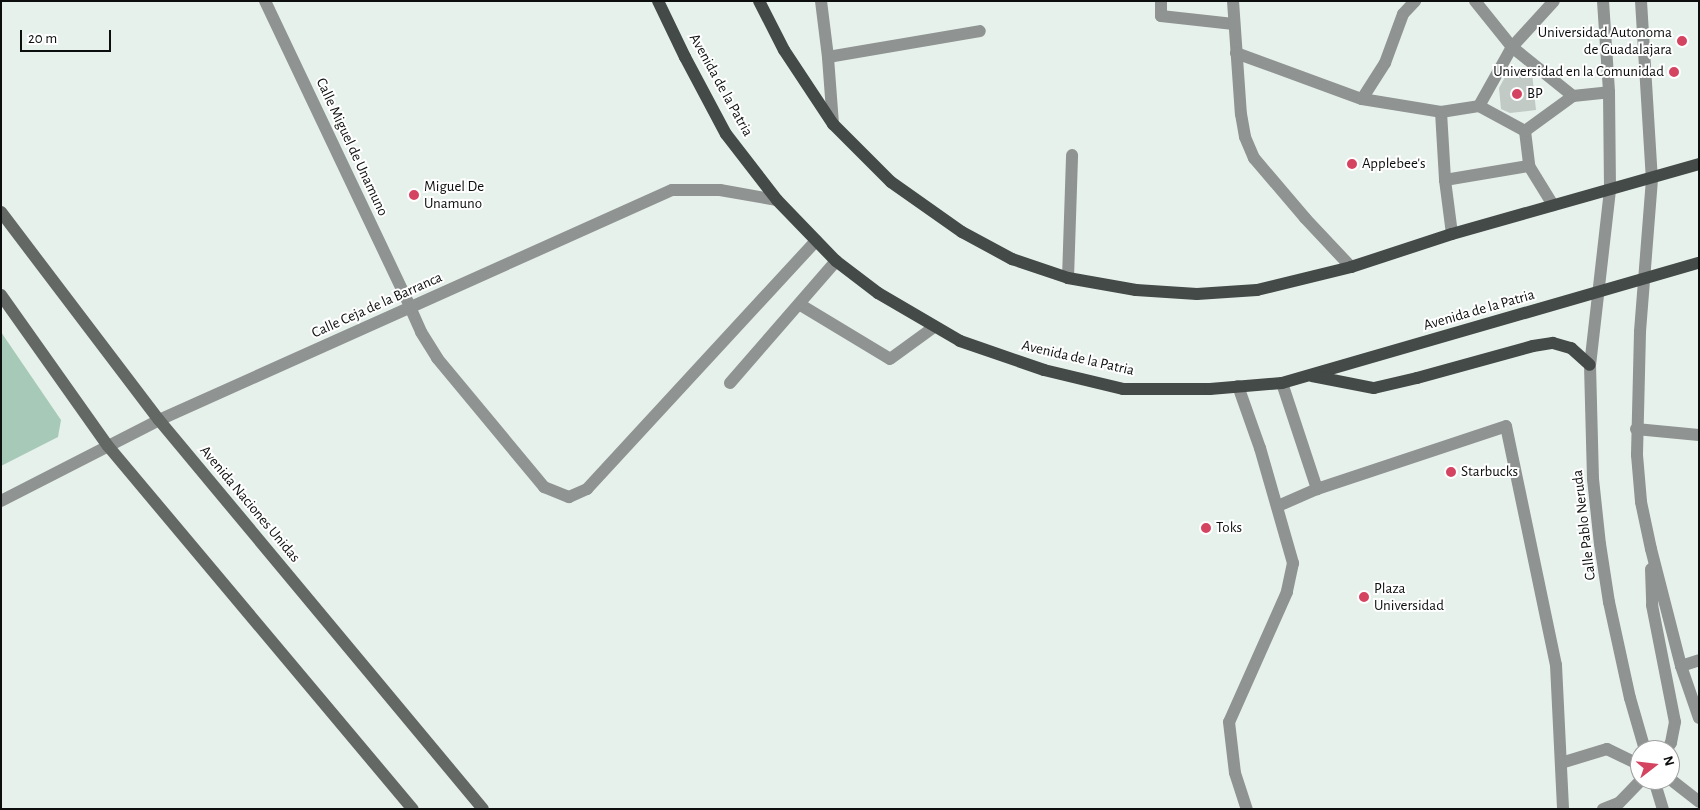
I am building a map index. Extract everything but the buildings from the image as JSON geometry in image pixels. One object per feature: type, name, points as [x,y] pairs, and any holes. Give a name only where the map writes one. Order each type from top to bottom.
[{"type":"main road","name":"Avenida de la Patria","points":[[658,1],[726,134],[778,200],[836,261],[878,293],[960,341],[1044,370],[1123,389],[1210,389],[1282,383],[1699,263]]},
{"type":"main road","points":[[759,1],[784,50],[833,124],[891,182],[962,232],[1012,258],[1068,278],[1136,290],[1197,294],[1257,290],[1352,267],[1452,234],[1652,179],[1699,164]]},
{"type":"main road","points":[[1307,375],[1374,388],[1533,346],[1552,344],[1571,348],[1590,365]]},
{"type":"street","name":"Calle Miguel de Unamuno","points":[[265,1],[421,332],[437,358],[544,487],[569,497],[587,489],[816,241]]},
{"type":"street","points":[[821,1],[828,57],[833,124]]},
{"type":"street","points":[[1161,1],[1161,16],[1234,24]]},
{"type":"street","points":[[1233,1],[1240,114],[1245,137],[1254,158],[1299,212],[1352,267]]},
{"type":"street","points":[[1362,99],[1385,63],[1403,14],[1415,1]]},
{"type":"street","points":[[1475,1],[1512,47],[1573,96]]},
{"type":"street","points":[[1479,106],[1512,47],[1554,1]]},
{"type":"street","name":"Calle Pablo Neruda","points":[[1603,1],[1609,92],[1610,190],[1590,365],[1592,460],[1600,544],[1609,602],[1630,698],[1642,740]]},
{"type":"street","points":[[1641,1],[1652,179],[1640,332],[1636,429],[1641,502],[1680,666],[1699,718]]},
{"type":"street","points":[[828,57],[980,31]]},
{"type":"street","points":[[1236,53],[1362,99],[1442,112],[1479,106],[1525,131]]},
{"type":"street","points":[[1525,131],[1573,96],[1609,92]]},
{"type":"street","points":[[1442,112],[1445,180],[1452,234]]},
{"type":"street","points":[[1525,131],[1529,166],[1553,205]]},
{"type":"street","points":[[1068,278],[1072,155]]},
{"type":"street","points":[[1445,180],[1529,166]]},
{"type":"street","name":"Calle Ceja de la Barranca","points":[[1,501],[159,420],[672,190],[720,190],[778,200]]},
{"type":"street","name":"Avenida Naciones Unidas","points":[[1,212],[159,420],[483,809]]},
{"type":"street","points":[[730,383],[836,261]]},
{"type":"street","points":[[1,295],[108,446],[413,809]]},
{"type":"street","points":[[798,304],[890,359],[934,326]]},
{"type":"street","points":[[1282,383],[1317,490]]},
{"type":"street","points":[[1238,386],[1278,506],[1293,563],[1287,592],[1229,722],[1235,773],[1247,809]]},
{"type":"street","points":[[1278,506],[1317,490],[1506,426],[1556,665],[1563,809]]},
{"type":"street","points":[[1636,429],[1699,435]]},
{"type":"street","points":[[1651,549],[1652,605],[1675,722],[1672,740]]},
{"type":"street","points":[[1680,666],[1699,660]]},
{"type":"street","points":[[1561,763],[1607,749],[1630,760]]},
{"type":"street","points":[[1680,787],[1699,802]]},
{"type":"street","points":[[1603,809],[1619,803],[1631,790]]},
{"type":"street","points":[[1657,790],[1663,809]]},
{"type":"green space","points":[[1,332],[61,420],[58,437],[1,466]]},
{"type":"place","name":"Universidad Autonoma de Guadalajara","points":[[1682,41]]},
{"type":"place","name":"Universidad en la Comunidad","points":[[1674,72]]},
{"type":"place","name":"BP","points":[[1517,94]]},
{"type":"place","name":"Applebee's","points":[[1352,164]]},
{"type":"place","name":"Miguel De Unamuno","points":[[414,195]]},
{"type":"place","name":"Starbucks","points":[[1451,472]]},
{"type":"place","name":"Toks","points":[[1206,528]]},
{"type":"place","name":"Plaza Universidad","points":[[1364,597]]}]
